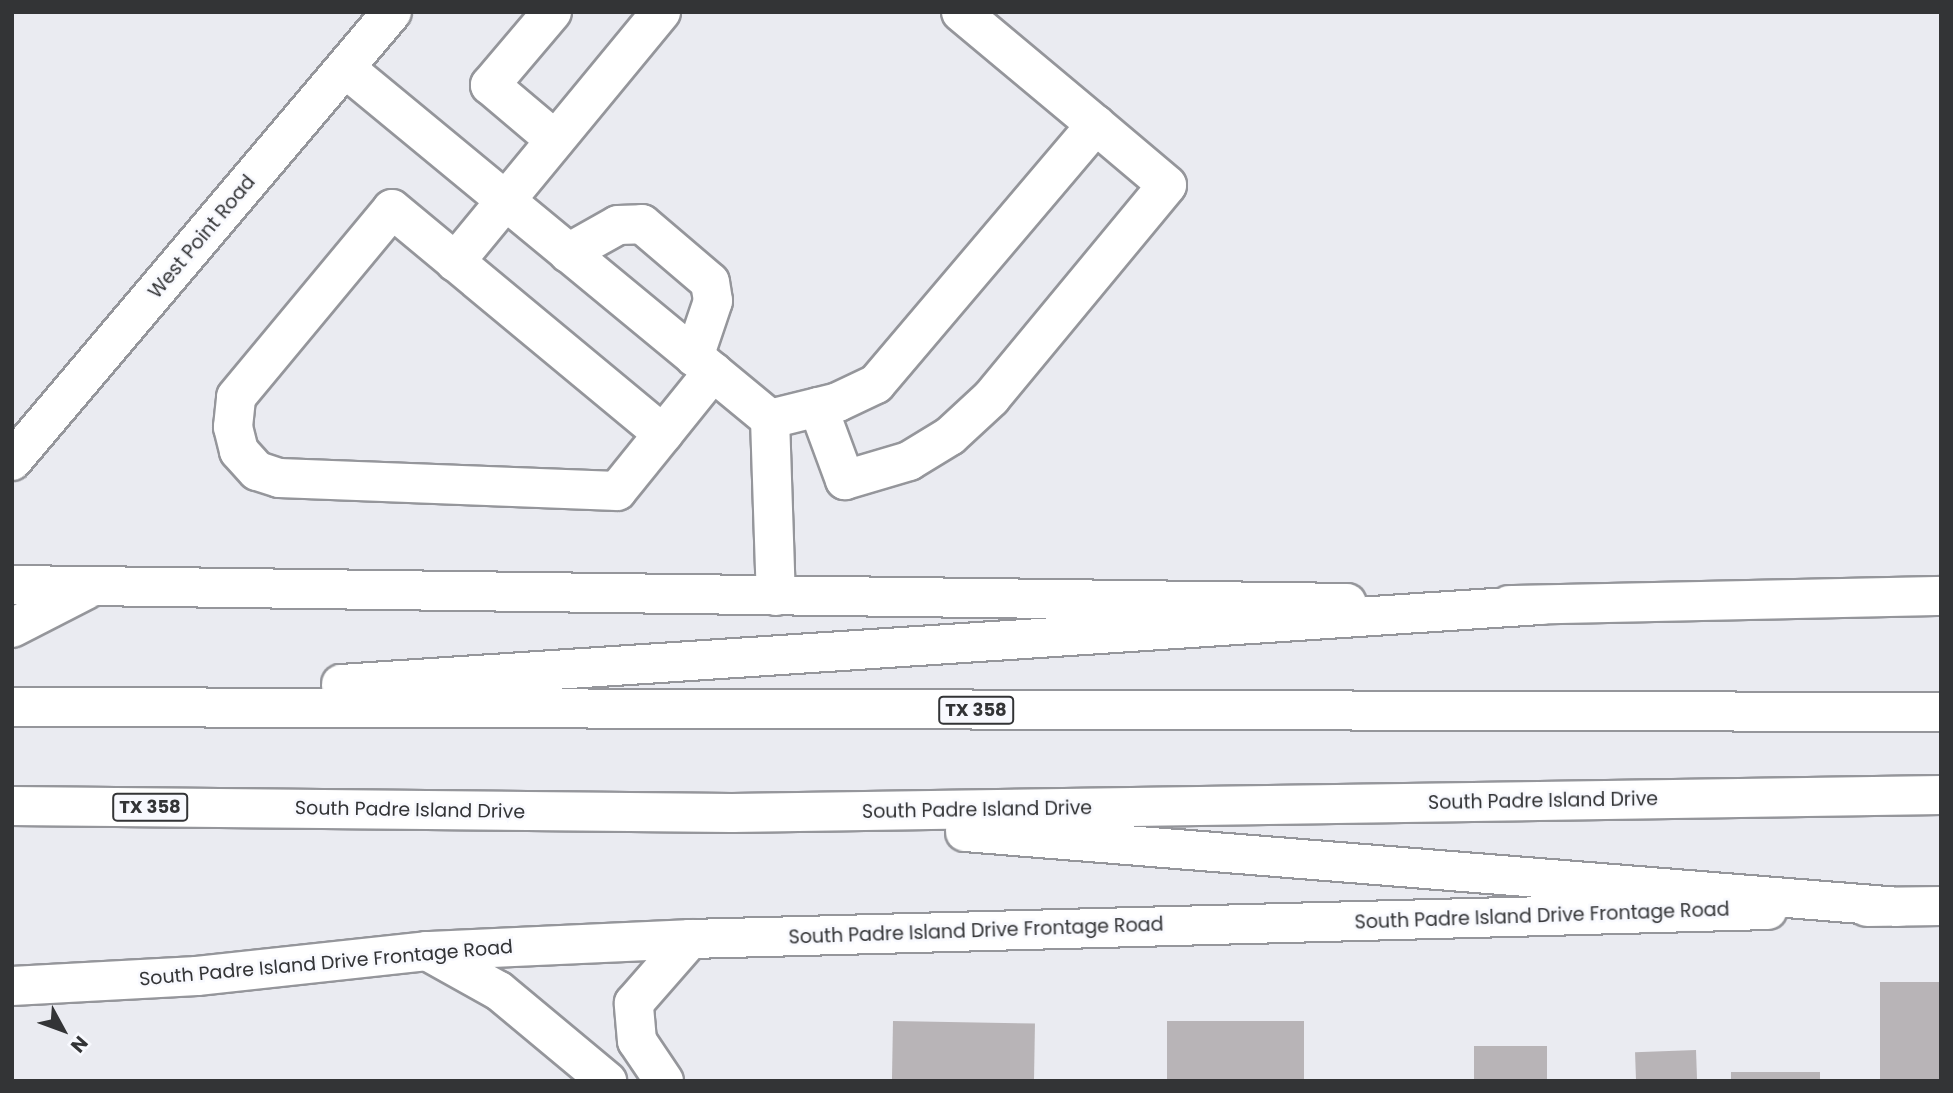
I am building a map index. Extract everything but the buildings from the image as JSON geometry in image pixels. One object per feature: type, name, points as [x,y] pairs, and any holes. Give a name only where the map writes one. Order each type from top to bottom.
[{"type":"main road","name":"West Point Road","points":[[12,461],[392,12]]},
{"type":"main road","points":[[552,12],[490,85],[555,140]]},
{"type":"main road","points":[[456,262],[661,12]]},
{"type":"main road","points":[[818,407],[845,480],[909,461],[950,436],[991,398],[1167,185],[961,12]]},
{"type":"main road","points":[[345,68],[770,419],[776,596]]},
{"type":"main road","points":[[770,419],[818,407],[876,384],[1096,125]]},
{"type":"main road","points":[[568,253],[618,225],[642,224],[710,282],[713,301],[704,365],[663,434],[617,491],[279,478],[257,471],[239,451],[236,397],[392,209],[663,434]]},
{"type":"main road","points":[[12,585],[1541,605],[1941,596]]},
{"type":"main road","points":[[12,628],[92,588]]},
{"type":"main road","points":[[12,707],[1541,605]]},
{"type":"main road","name":"TX 358","points":[[12,707],[1941,712]]},
{"type":"main road","name":"South Padre Island Drive","points":[[12,806],[733,813],[1941,795]]},
{"type":"main road","points":[[733,813],[1899,907]]},
{"type":"main road","name":"South Padre Island Drive Frontage Road","points":[[12,986],[197,976],[427,951],[690,939],[1941,906]]},
{"type":"main road","points":[[664,1081],[637,1041],[635,1003],[690,939]]},
{"type":"main road","points":[[427,951],[499,991],[607,1081]]}]
